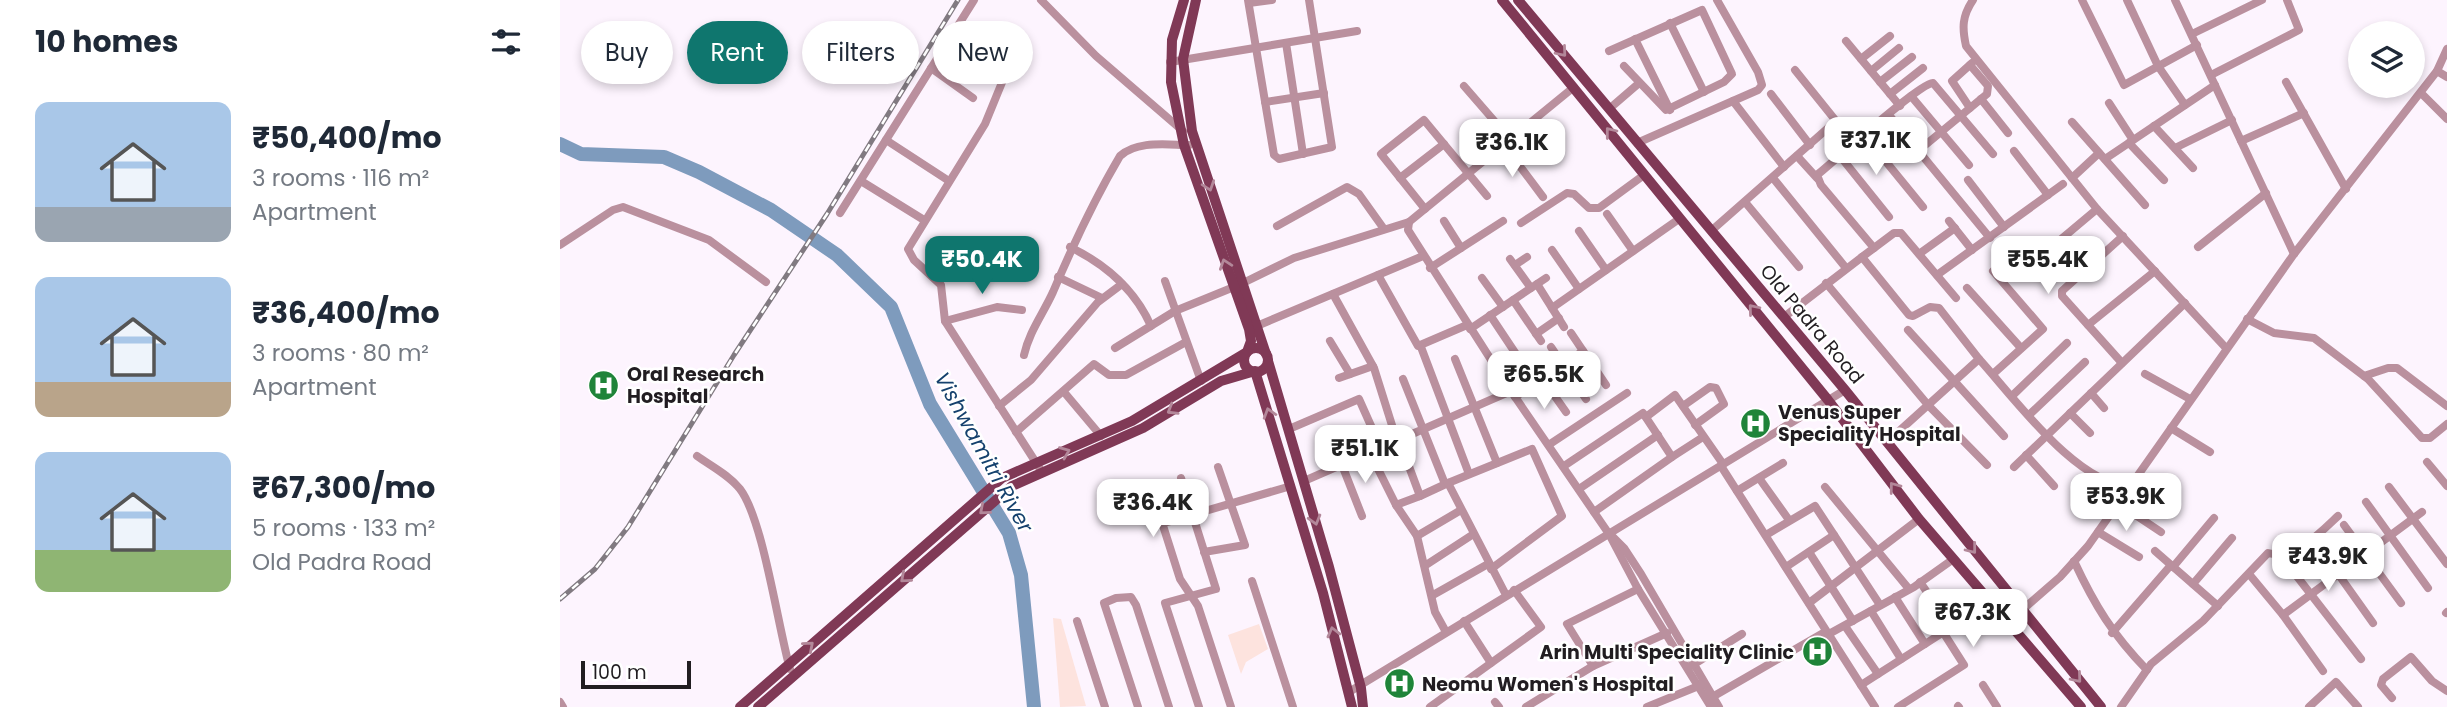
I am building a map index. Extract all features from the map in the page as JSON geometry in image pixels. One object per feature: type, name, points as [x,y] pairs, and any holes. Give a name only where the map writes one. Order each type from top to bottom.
[{"type":"main road","points":[[1184,0],[1170,62],[1187,132],[1196,145],[1238,285]]},
{"type":"main road","points":[[1196,0],[1183,60],[1187,132],[1184,145],[1253,328],[1267,357],[1361,688],[1363,707]]},
{"type":"main road","name":"Old Padra Road","points":[[1502,0],[1828,400],[1952,560],[2076,705]]},
{"type":"main road","name":"Old Padra Road","points":[[1518,0],[1845,390],[2101,707]]},
{"type":"main road","points":[[1253,328],[1245,365],[1255,371],[1291,486],[1352,707]]},
{"type":"main road","points":[[758,707],[1012,486],[1039,468],[1132,421],[1247,352],[1257,348],[1267,357]]},
{"type":"main road","points":[[740,707],[1002,478],[1039,468],[1143,428],[1221,381],[1264,368],[1267,357]]},
{"type":"street","points":[[961,21],[974,0]]},
{"type":"street","points":[[1041,0],[1096,56],[1187,132]]},
{"type":"street","points":[[1272,0],[1249,2],[1274,155],[1279,159],[1332,147],[1309,0]]},
{"type":"street","points":[[1637,143],[1758,90],[1762,80],[1717,0]]},
{"type":"street","points":[[1918,151],[1989,90],[1966,46],[1962,28],[1965,11],[1973,0]]},
{"type":"street","points":[[2082,0],[2124,85],[2196,45]]},
{"type":"street","points":[[2127,0],[2158,66],[2185,105]]},
{"type":"street","points":[[2175,0],[2294,254]]},
{"type":"street","points":[[2192,34],[2262,0]]},
{"type":"street","points":[[2211,75],[2299,30],[2287,0]]},
{"type":"street","points":[[1609,51],[1699,10],[1705,14],[1732,74],[1670,110],[1662,109],[1624,66]]},
{"type":"street","points":[[1670,23],[1704,92]]},
{"type":"street","points":[[1170,62],[1357,30]]},
{"type":"street","points":[[1861,60],[1889,36]]},
{"type":"street","points":[[1635,39],[1670,110]]},
{"type":"street","points":[[1846,41],[1900,106]]},
{"type":"street","points":[[1286,43],[1303,154]]},
{"type":"street","points":[[1871,71],[1899,48]]},
{"type":"street","points":[[2425,88],[2437,71],[2447,49]]},
{"type":"street","points":[[1880,82],[1912,57]]},
{"type":"street","points":[[1970,107],[1952,80],[1974,62]]},
{"type":"street","points":[[1974,62],[2097,209],[2227,348]]},
{"type":"street","points":[[840,213],[933,65]]},
{"type":"street","points":[[931,68],[973,98]]},
{"type":"street","points":[[1890,94],[1923,68]]},
{"type":"street","points":[[1711,231],[1836,121],[1795,70]]},
{"type":"street","points":[[2437,71],[2447,78]]},
{"type":"street","points":[[2286,82],[2346,190]]},
{"type":"street","points":[[1817,178],[1818,174],[1929,83],[1933,83],[1962,115],[1993,154]]},
{"type":"street","points":[[1001,84],[985,124],[908,249],[914,260],[941,285],[945,321],[1039,468]]},
{"type":"street","points":[[1609,109],[1638,85]]},
{"type":"street","points":[[2072,178],[2215,85]]},
{"type":"street","points":[[1464,86],[1507,142],[1543,197]]},
{"type":"street","points":[[1115,348],[1175,311],[1294,258],[1409,222],[1574,87]]},
{"type":"street","points":[[1265,102],[1324,93]]},
{"type":"street","points":[[1771,94],[1810,145]]},
{"type":"street","points":[[1911,96],[1969,165]]},
{"type":"street","points":[[2425,97],[2447,119]]},
{"type":"street","points":[[2021,611],[2074,561],[2098,532],[2294,254],[2417,98]]},
{"type":"street","points":[[1981,99],[2008,133]]},
{"type":"street","points":[[1733,101],[1784,167]]},
{"type":"street","points":[[2109,103],[2131,141],[2164,180]]},
{"type":"street","points":[[2241,141],[2304,113]]},
{"type":"street","points":[[1889,116],[1990,237]]},
{"type":"street","points":[[1425,209],[1381,154],[1424,120],[1488,196]]},
{"type":"street","points":[[2175,148],[2232,120]]},
{"type":"street","points":[[2072,122],[2145,205]]},
{"type":"street","points":[[2154,126],[2193,168]]},
{"type":"street","points":[[1865,136],[1923,207]]},
{"type":"street","points":[[886,140],[949,181]]},
{"type":"street","points":[[1400,178],[1444,144]]},
{"type":"street","points":[[1024,355],[1027,340],[1070,247],[1102,186],[1125,151],[1143,146],[1196,145]]},
{"type":"street","points":[[2014,150],[2048,195]]},
{"type":"street","points":[[1797,156],[1874,248]]},
{"type":"street","points":[[1840,156],[1889,217]]},
{"type":"street","points":[[1521,223],[1567,193],[1574,194],[1589,208],[1599,208],[1644,175]]},
{"type":"street","points":[[1773,178],[1846,268]]},
{"type":"street","points":[[1968,180],[2004,227]]},
{"type":"street","points":[[860,181],[924,220]]},
{"type":"street","points":[[1937,275],[2063,184]]},
{"type":"street","points":[[1277,226],[1347,187],[1359,194],[1384,229]]},
{"type":"street","points":[[2198,247],[2266,193]]},
{"type":"street","points":[[1745,202],[1799,267]]},
{"type":"street","points":[[560,245],[613,210],[624,207],[709,240],[766,282]]},
{"type":"street","points":[[2022,272],[2097,209]]},
{"type":"street","points":[[1607,214],[1633,251]]},
{"type":"street","points":[[1552,308],[1679,219]]},
{"type":"street","points":[[1444,221],[1461,248]]},
{"type":"street","points":[[1430,268],[1503,221]]},
{"type":"street","points":[[1409,222],[1408,230],[1430,268],[1513,394],[1550,444],[1609,534],[1638,589],[1714,696],[1719,707]]},
{"type":"street","points":[[1919,254],[1952,224],[1972,250]]},
{"type":"street","points":[[1579,231],[1606,270]]},
{"type":"street","points":[[1784,317],[1826,282],[1897,232],[1956,298]]},
{"type":"street","points":[[2122,363],[2062,296],[2062,291],[2123,236]]},
{"type":"street","points":[[1070,247],[1104,266],[1142,307],[1152,326]]},
{"type":"street","points":[[1552,250],[1579,289]]},
{"type":"street","points":[[1253,328],[1423,256]]},
{"type":"street","points":[[1527,257],[1513,262],[1552,308],[1606,385]]},
{"type":"street","points":[[1862,257],[1909,315],[1913,316],[1930,307],[1939,308],[1979,359],[2074,461],[2108,482],[2119,486],[2133,485]]},
{"type":"street","points":[[1993,271],[2043,329],[1993,374]]},
{"type":"street","points":[[2088,325],[2155,271]]},
{"type":"street","points":[[1378,275],[1416,344],[1421,347],[1469,474]]},
{"type":"street","points":[[1058,276],[1102,298]]},
{"type":"street","points":[[1482,278],[1503,307]]},
{"type":"street","points":[[1421,347],[1469,327],[1546,278]]},
{"type":"street","points":[[1165,281],[1201,381]]},
{"type":"street","points":[[1826,282],[1928,405],[1987,465]]},
{"type":"street","points":[[999,406],[1031,380],[1102,298],[1122,284]]},
{"type":"street","points":[[1967,288],[2021,348]]},
{"type":"street","points":[[1333,294],[1373,366],[1420,496]]},
{"type":"street","points":[[1513,300],[1539,338],[1559,318]]},
{"type":"street","points":[[2014,467],[2185,303]]},
{"type":"street","points":[[945,321],[997,307],[1022,310]]},
{"type":"street","points":[[1490,315],[1520,360]]},
{"type":"street","points":[[2247,319],[2274,333],[2314,338],[2364,376],[2423,438],[2430,438],[2447,424]]},
{"type":"street","points":[[1908,330],[2004,436]]},
{"type":"street","points":[[1330,341],[1350,374]]},
{"type":"street","points":[[1016,432],[1094,364],[1109,375],[1126,375],[1186,342]]},
{"type":"street","points":[[2012,396],[2067,343]]},
{"type":"street","points":[[1551,347],[1586,399]]},
{"type":"street","points":[[1304,481],[1448,416],[1513,394],[1542,379],[1583,351]]},
{"type":"street","points":[[1455,359],[1497,463]]},
{"type":"street","points":[[1887,442],[1979,359]]},
{"type":"street","points":[[1530,361],[1566,412]]},
{"type":"street","points":[[2029,415],[2085,362]]},
{"type":"street","points":[[1339,378],[1373,366]]},
{"type":"street","points":[[2364,376],[2388,368],[2397,368],[2447,406]]},
{"type":"street","points":[[2145,374],[2190,398]]},
{"type":"street","points":[[1403,379],[1446,483],[1506,595]]},
{"type":"street","points":[[1683,406],[1710,387],[1716,388],[1724,404],[1695,425]]},
{"type":"street","points":[[1349,692],[1361,688],[1514,590],[1845,390]]},
{"type":"street","points":[[1064,392],[1101,436]]},
{"type":"street","points":[[1550,444],[1627,393]]},
{"type":"street","points":[[2091,393],[2105,408]]},
{"type":"street","points":[[1646,417],[1675,395],[1875,707]]},
{"type":"street","points":[[1289,429],[1359,399],[1380,446]]},
{"type":"street","points":[[1564,466],[1643,413],[1672,457]]},
{"type":"street","points":[[2070,413],[2090,433]]},
{"type":"street","points":[[2171,428],[2210,452]]},
{"type":"street","points":[[1579,489],[1658,435]]},
{"type":"street","points":[[1594,512],[1703,437]]},
{"type":"street","points":[[1396,505],[1532,449],[1562,516],[1489,566],[1433,595]]},
{"type":"street","points":[[1368,452],[1396,505],[1417,536],[1435,612],[1446,632]]},
{"type":"street","points":[[2026,455],[2054,485]]},
{"type":"street","points":[[697,456],[731,480],[744,495],[758,536],[792,677]]},
{"type":"street","points":[[2427,462],[2447,486]]},
{"type":"street","points":[[1737,491],[1783,463]]},
{"type":"street","points":[[1342,465],[1362,516]]},
{"type":"street","points":[[1204,552],[1245,545],[1218,467]]},
{"type":"street","points":[[1181,478],[1216,589],[1165,603],[1199,707]]},
{"type":"street","points":[[1759,478],[1789,520]]},
{"type":"street","points":[[1164,523],[1231,506],[1291,486]]},
{"type":"street","points":[[1825,487],[1909,589]]},
{"type":"street","points":[[2389,487],[2447,564]]},
{"type":"street","points":[[1152,491],[1180,579],[1198,606],[1231,707]]},
{"type":"street","points":[[2366,502],[2428,588]]},
{"type":"street","points":[[2119,504],[2161,532]]},
{"type":"street","points":[[1766,535],[1813,505],[1880,605]]},
{"type":"street","points":[[1417,536],[1461,510]]},
{"type":"street","points":[[2283,615],[2422,512]]},
{"type":"street","points":[[2121,707],[2147,670],[2218,606],[2268,553],[2279,556],[2314,540],[2338,516]]},
{"type":"street","points":[[2112,632],[2214,518]]},
{"type":"street","points":[[1809,603],[1919,519]]},
{"type":"street","points":[[2344,525],[2401,603]]},
{"type":"street","points":[[2098,532],[2139,557]]},
{"type":"street","points":[[1609,534],[1624,548],[1692,666],[1711,707]]},
{"type":"street","points":[[1426,565],[1472,535]]},
{"type":"street","points":[[1786,567],[1834,535]]},
{"type":"street","points":[[2193,584],[2232,538]]},
{"type":"street","points":[[2314,540],[2373,623]]},
{"type":"street","points":[[2155,551],[2218,606]]},
{"type":"street","points":[[1810,552],[1832,586],[1878,674]]},
{"type":"street","points":[[1714,696],[1871,611],[1952,560]]},
{"type":"street","points":[[2074,561],[2094,604],[2112,632],[2147,670]]},
{"type":"street","points":[[2285,561],[2361,659]]},
{"type":"street","points":[[2249,574],[2283,615],[2323,671]]},
{"type":"street","points":[[1252,581],[1293,707]]},
{"type":"street","points":[[1898,707],[1964,665],[1920,582]]},
{"type":"street","points":[[1593,666],[1567,624],[1638,589]]},
{"type":"street","points":[[1430,707],[1541,626],[1514,590]]},
{"type":"street","points":[[1138,707],[1104,603],[1116,598],[1132,597],[1136,605],[1169,707]]},
{"type":"street","points":[[1895,597],[1924,644]]},
{"type":"street","points":[[1861,685],[1989,603]]},
{"type":"street","points":[[1871,611],[1901,659]]},
{"type":"street","points":[[1077,621],[1105,707]]},
{"type":"street","points":[[1465,621],[1491,663]]},
{"type":"street","points":[[1525,707],[1593,666],[1667,633]]},
{"type":"street","points":[[1692,666],[1742,634]]},
{"type":"street","points":[[2392,698],[2381,685],[2383,679],[2411,657],[2432,681],[2447,691]]},
{"type":"street","points":[[2309,707],[2336,682],[2358,707]]},
{"type":"street","points":[[1647,707],[1700,685]]},
{"type":"street","points":[[1983,685],[1997,707]]},
{"type":"street","points":[[560,702],[563,707]]},
{"type":"shaded area","points":[[1053,618],[1061,619],[1086,706],[1060,707]]},
{"type":"shaded area","points":[[1259,624],[1268,649],[1246,662],[1241,674],[1228,635]]},
{"type":"waterway","name":"Vishwamitri River","points":[[560,144],[581,154],[664,157],[699,172],[771,210],[837,255],[891,307],[930,404],[1009,533],[1021,575],[1034,707]]},
{"type":"railway","points":[[560,599],[595,569],[628,527],[734,355],[827,214],[958,0]]},
{"type":"place","name":"Oral Research Hospital","points":[[604,385]]},
{"type":"place","name":"Venus Super Speciality Hospital","points":[[1755,423]]},
{"type":"place","name":"Arin Multi Speciality Clinic","points":[[1817,652]]},
{"type":"place","name":"Neomu Women's Hospital","points":[[1399,684]]}]
